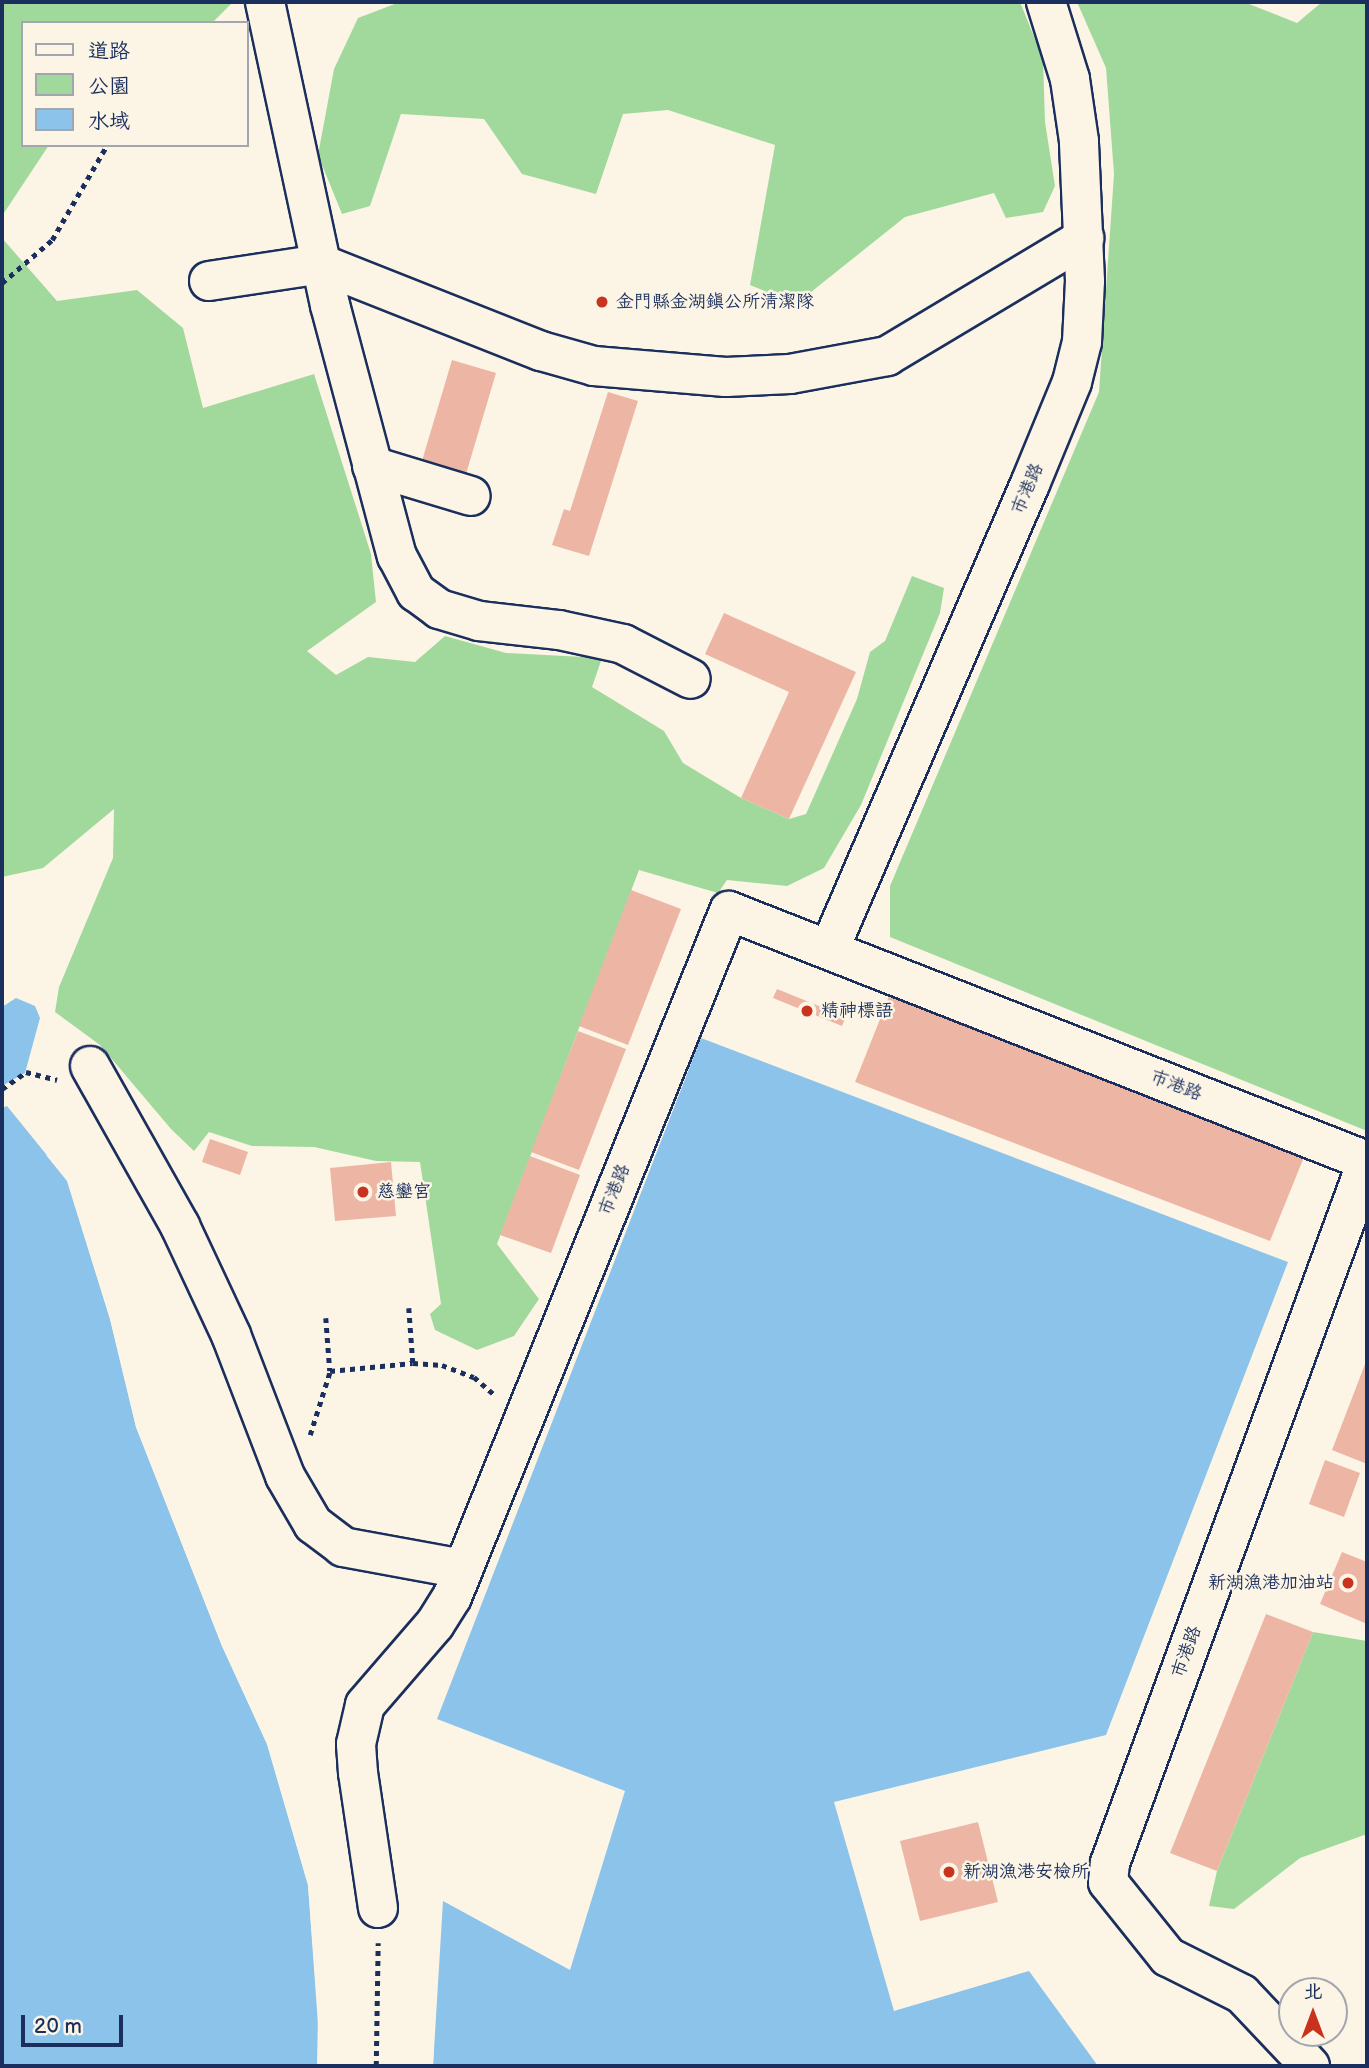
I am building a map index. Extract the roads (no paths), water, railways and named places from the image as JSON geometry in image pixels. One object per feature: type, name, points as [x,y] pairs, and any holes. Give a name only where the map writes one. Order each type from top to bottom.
[{"type":"street","points":[[265,2],[321,264],[372,466],[397,556],[416,592],[439,609],[479,621],[594,635],[623,644],[691,679]]},
{"type":"street","name":"市港路","points":[[829,950],[1072,382],[1082,342],[1084,238],[1070,79],[1046,2]]},
{"type":"street","points":[[209,281],[321,264],[541,351],[594,366],[726,377],[802,372],[887,356],[920,340],[1084,238]]},
{"type":"street","points":[[372,466],[471,496]]},
{"type":"street","name":"市港路","points":[[378,1908],[358,1773],[360,1722],[375,1689],[435,1624],[463,1570],[729,911],[1367,1161],[1110,1863],[1108,1882],[1168,1957],[1242,1994],[1310,2066]]},
{"type":"street","points":[[90,1066],[180,1226],[231,1335],[285,1476],[313,1524],[343,1547],[463,1570]]},
{"type":"water","points":[[16,998],[35,1006],[40,1018],[25,1073],[2,1086],[2,1007]]},
{"type":"water","points":[[701,1038],[1288,1262],[1106,1735],[834,1802],[894,2011],[1029,1971],[1098,2066],[433,2066],[443,1901],[570,1970],[625,1791],[437,1719]]},
{"type":"water","points":[[7,1106],[67,1180],[110,1319],[136,1427],[222,1646],[267,1744],[308,1885],[318,2014],[317,2066],[2,2066],[2,1108]]},
{"type":"place","name":"金門縣金湖鎮公所清潔隊","points":[[602,302]]},
{"type":"place","name":"精神標語","points":[[807,1011]]},
{"type":"place","name":"慈鑾宮","points":[[363,1192]]},
{"type":"place","name":"新湖漁港加油站","points":[[1348,1583]]},
{"type":"place","name":"新湖漁港安檢所","points":[[949,1872]]}]
